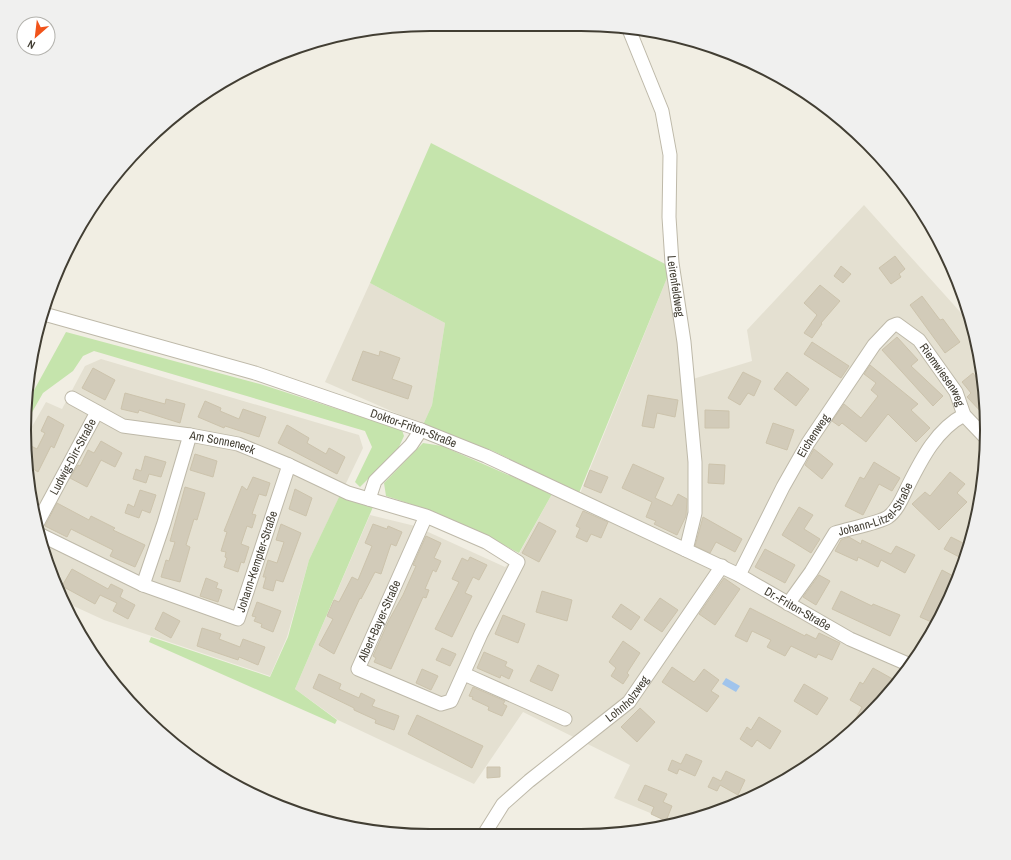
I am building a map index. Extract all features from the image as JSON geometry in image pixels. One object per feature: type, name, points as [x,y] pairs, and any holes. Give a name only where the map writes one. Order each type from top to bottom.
[{"type":"street","name":"Leirenfeldweg","points":[[631,34],[662,110],[670,155],[669,217],[672,263],[684,342],[695,462],[695,513],[686,550]]},
{"type":"street","name":"Doktor-Friton-Straße","points":[[48,315],[255,373],[422,430],[535,478],[686,550]]},
{"type":"street","name":"Eichenweg","points":[[739,575],[783,487],[808,443],[874,345],[892,326],[897,324],[911,333]]},
{"type":"street","name":"Riemwiesenweg","points":[[911,333],[919,340],[956,392],[964,414],[980,431]]},
{"type":"street","name":"Am Sonneneck","points":[[72,398],[123,426],[190,435],[238,444],[289,464],[339,490],[426,516],[486,542],[518,562]]},
{"type":"street","name":"Ludwig-Dirr-Straße","points":[[41,516],[97,412]]},
{"type":"street","name":"Johann-Litzel-Straße","points":[[788,604],[835,533],[889,517],[900,502],[918,465],[936,438],[951,421],[964,414]]},
{"type":"street","points":[[369,499],[375,481],[411,445],[422,430]]},
{"type":"street","points":[[46,538],[143,585],[164,523],[190,435]]},
{"type":"street","name":"Johann-Kempter-Straße","points":[[143,585],[238,619],[289,464]]},
{"type":"street","name":"Albert-Bayer-Straße","points":[[426,516],[358,669],[441,704],[451,701],[481,634],[518,562]]},
{"type":"street","name":"Dr.-Friton-Straße","points":[[686,550],[739,575],[850,639],[905,664]]},
{"type":"street","name":"Lohnholzweg","points":[[487,829],[503,804],[529,780],[629,702],[722,566]]},
{"type":"street","points":[[464,674],[565,719]]},
{"type":"shaded area","points":[[864,205],[963,315],[977,378],[980,430],[977,482],[966,533],[950,583],[927,630],[898,673],[863,712],[824,747],[780,776],[734,799],[709,808],[666,819],[614,798],[630,765],[523,712],[474,784],[338,720],[295,689],[370,515],[415,526],[505,567],[519,554],[552,494],[575,506],[667,278],[671,281],[683,382],[752,361],[747,330]]},
{"type":"shaded area","points":[[370,283],[445,323],[432,405],[423,425],[325,382]]},
{"type":"shaded area","points":[[101,359],[359,435],[363,448],[309,560],[287,637],[270,676],[104,620],[72,605],[61,583],[52,558],[39,508],[34,482],[31,428],[46,402],[62,409],[85,366]]},
{"type":"green space","points":[[431,143],[669,266],[671,279],[667,278],[579,493],[493,451],[423,425],[432,405],[445,323],[370,283]]},
{"type":"green space","points":[[66,332],[260,384],[402,430],[404,436],[398,449],[360,487],[355,482],[372,447],[365,431],[94,351],[83,356],[73,371],[43,393],[32,413],[33,392]]},
{"type":"green space","points":[[423,443],[442,446],[552,494],[519,553],[454,521],[386,496],[384,483]]},
{"type":"green space","points":[[340,495],[373,507],[295,689],[337,720],[335,724],[149,642],[151,637],[270,677],[288,637],[309,560]]},
{"type":"water","points":[[726,678],[740,686],[736,692],[722,684]]},
{"type":"building","points":[[895,256],[905,269],[899,274],[901,277],[891,284],[879,268]]},
{"type":"building","points":[[841,266],[851,274],[843,283],[834,276]]},
{"type":"building","points":[[820,285],[840,301],[821,323],[822,324],[812,338],[804,333],[817,315],[804,303]]},
{"type":"building","points":[[922,296],[940,320],[943,319],[960,342],[945,353],[910,305]]},
{"type":"building","points":[[897,337],[918,360],[911,366],[943,396],[933,406],[882,350]]},
{"type":"building","points":[[812,342],[849,366],[841,378],[804,354]]},
{"type":"building","points":[[363,351],[379,356],[380,351],[400,358],[392,379],[412,386],[408,399],[352,380]]},
{"type":"building","points":[[870,365],[918,404],[911,410],[930,428],[916,442],[888,414],[866,442],[842,423],[839,426],[832,421],[844,404],[861,418],[878,396],[871,390],[876,383],[864,374]]},
{"type":"building","points":[[93,368],[115,380],[105,400],[82,388]]},
{"type":"building","points":[[743,372],[761,381],[754,396],[748,393],[740,405],[728,398]]},
{"type":"building","points":[[787,372],[809,389],[796,406],[774,389]]},
{"type":"building","points":[[973,373],[977,379],[979,410],[967,397],[971,393],[962,382]]},
{"type":"building","points":[[125,393],[165,404],[166,399],[185,404],[180,423],[139,410],[138,413],[121,409]]},
{"type":"building","points":[[648,395],[678,400],[675,417],[657,413],[654,428],[642,426]]},
{"type":"building","points":[[205,401],[221,408],[220,411],[239,419],[243,409],[266,417],[259,437],[225,426],[224,428],[198,417]]},
{"type":"building","points":[[705,410],[729,411],[729,428],[705,428]]},
{"type":"building","points":[[48,416],[64,425],[54,448],[51,446],[38,472],[33,469],[32,446],[37,449],[45,433],[41,431]]},
{"type":"building","points":[[773,423],[794,430],[787,450],[766,443]]},
{"type":"building","points":[[287,425],[309,438],[307,443],[326,454],[329,448],[345,457],[337,474],[278,443]]},
{"type":"building","points":[[101,441],[122,453],[115,467],[101,460],[87,487],[70,478],[78,465],[80,466],[88,450],[94,453]]},
{"type":"building","points":[[814,449],[833,464],[822,479],[805,465]]},
{"type":"building","points":[[195,454],[217,461],[213,477],[190,470]]},
{"type":"building","points":[[145,456],[166,462],[161,477],[149,474],[146,483],[133,479],[136,469],[141,471]]},
{"type":"building","points":[[874,462],[900,478],[892,491],[879,484],[863,515],[845,506],[860,477],[864,479]]},
{"type":"building","points":[[633,464],[664,478],[655,498],[672,506],[678,494],[687,499],[686,516],[677,535],[654,524],[656,521],[646,517],[652,502],[622,488]]},
{"type":"building","points":[[709,464],[725,465],[724,484],[708,483]]},
{"type":"building","points":[[590,470],[608,477],[601,493],[584,486]]},
{"type":"building","points":[[950,472],[965,484],[957,493],[967,502],[939,530],[912,504],[925,492],[930,496]]},
{"type":"building","points":[[253,477],[270,483],[266,496],[259,494],[252,514],[256,515],[252,528],[247,526],[241,544],[249,547],[244,563],[241,562],[238,572],[224,567],[227,558],[225,557],[226,552],[221,551],[227,532],[224,531],[242,486],[247,490]]},
{"type":"building","points":[[185,487],[205,493],[197,520],[194,519],[186,545],[190,547],[180,582],[161,577],[166,560],[169,561],[175,542],[170,541]]},
{"type":"building","points":[[295,489],[312,498],[306,516],[289,509]]},
{"type":"building","points":[[140,490],[156,495],[150,513],[142,510],[139,518],[125,513],[128,504],[134,507]]},
{"type":"building","points":[[57,503],[89,520],[91,516],[115,528],[113,530],[145,545],[135,567],[110,556],[113,550],[71,529],[67,537],[45,526]]},
{"type":"building","points":[[799,507],[813,515],[804,529],[820,539],[811,553],[782,535]]},
{"type":"building","points":[[583,511],[608,522],[601,538],[591,534],[587,542],[576,537],[580,528],[576,526]]},
{"type":"building","points":[[703,517],[742,539],[735,552],[716,542],[710,553],[695,546]]},
{"type":"building","points":[[539,522],[556,531],[539,562],[522,553]]},
{"type":"building","points":[[281,524],[301,533],[283,582],[276,580],[273,591],[263,588],[266,577],[263,577],[268,560],[277,563],[284,542],[276,540]]},
{"type":"building","points":[[373,524],[387,529],[388,526],[402,532],[396,546],[391,544],[381,574],[375,572],[361,599],[360,598],[334,654],[319,645],[333,619],[327,616],[334,600],[339,602],[352,577],[358,580],[372,546],[365,543]]},
{"type":"building","points":[[426,536],[441,543],[434,558],[441,561],[436,572],[433,570],[425,589],[429,590],[426,598],[423,597],[391,669],[374,662],[376,658],[373,656],[416,566],[413,565]]},
{"type":"building","points":[[849,537],[861,544],[862,540],[891,554],[896,546],[915,555],[905,573],[881,560],[878,567],[858,557],[857,561],[835,551],[841,540]]},
{"type":"building","points":[[951,537],[963,543],[959,557],[944,549]]},
{"type":"building","points":[[765,549],[795,565],[785,583],[755,567]]},
{"type":"building","points":[[470,557],[487,565],[479,580],[473,577],[465,593],[472,596],[452,637],[435,629],[459,582],[452,579],[462,558],[468,561]]},
{"type":"building","points":[[72,569],[108,589],[111,584],[123,590],[120,597],[135,605],[128,619],[113,611],[117,603],[100,595],[95,604],[62,586]]},
{"type":"building","points":[[942,570],[953,576],[931,622],[920,617]]},
{"type":"building","points":[[819,575],[830,581],[816,605],[803,597]]},
{"type":"building","points":[[206,578],[218,583],[216,588],[222,590],[218,602],[200,596]]},
{"type":"building","points":[[724,578],[740,589],[715,625],[699,614]]},
{"type":"building","points":[[542,591],[572,600],[567,621],[536,612]]},
{"type":"building","points":[[841,591],[872,606],[873,604],[900,615],[890,636],[832,609]]},
{"type":"building","points":[[660,598],[678,610],[662,632],[644,620]]},
{"type":"building","points":[[257,602],[281,611],[273,632],[261,627],[262,624],[254,621],[256,617],[252,616]]},
{"type":"building","points":[[621,604],[640,617],[631,630],[612,617]]},
{"type":"building","points":[[750,608],[805,636],[806,634],[816,639],[819,633],[840,643],[832,660],[818,654],[816,658],[791,646],[785,656],[767,647],[771,640],[752,631],[747,642],[735,636]]},
{"type":"building","points":[[163,612],[180,621],[171,638],[155,629]]},
{"type":"building","points":[[503,615],[525,624],[518,643],[495,634]]},
{"type":"building","points":[[202,628],[221,634],[219,639],[240,647],[243,639],[265,647],[258,665],[239,657],[238,660],[197,646]]},
{"type":"building","points":[[623,641],[640,653],[627,673],[629,675],[623,684],[611,676],[616,668],[609,662]]},
{"type":"building","points":[[442,648],[456,654],[450,666],[436,660]]},
{"type":"building","points":[[484,652],[507,662],[505,666],[513,670],[509,679],[501,675],[500,678],[477,668]]},
{"type":"building","points":[[538,665],[559,675],[552,691],[530,681]]},
{"type":"building","points":[[672,667],[694,682],[704,669],[719,680],[711,691],[719,696],[707,712],[662,682]]},
{"type":"building","points":[[873,668],[893,679],[855,719],[862,707],[850,700],[860,682],[863,684]]},
{"type":"building","points":[[422,669],[438,676],[431,690],[416,683]]},
{"type":"building","points":[[319,674],[341,684],[339,689],[359,698],[361,693],[375,700],[372,706],[399,716],[394,730],[375,723],[376,720],[313,688]]},
{"type":"building","points":[[804,684],[828,698],[817,715],[794,701]]},
{"type":"building","points":[[473,687],[505,701],[503,704],[507,706],[502,716],[488,710],[489,707],[469,696]]},
{"type":"building","points":[[640,708],[655,722],[637,742],[621,727]]},
{"type":"building","points":[[417,715],[483,746],[472,768],[408,734]]},
{"type":"building","points":[[759,717],[781,731],[770,749],[757,740],[752,747],[740,739],[747,727],[751,730]]},
{"type":"building","points":[[686,754],[702,761],[695,776],[679,769],[677,774],[668,770],[672,760],[681,764]]},
{"type":"building","points":[[487,767],[500,767],[500,777],[487,778]]},
{"type":"building","points":[[726,771],[745,780],[738,795],[720,785],[717,791],[708,787],[713,777],[721,781]]},
{"type":"building","points":[[645,785],[667,794],[663,802],[672,806],[667,819],[664,820],[651,814],[654,807],[638,800]]}]
